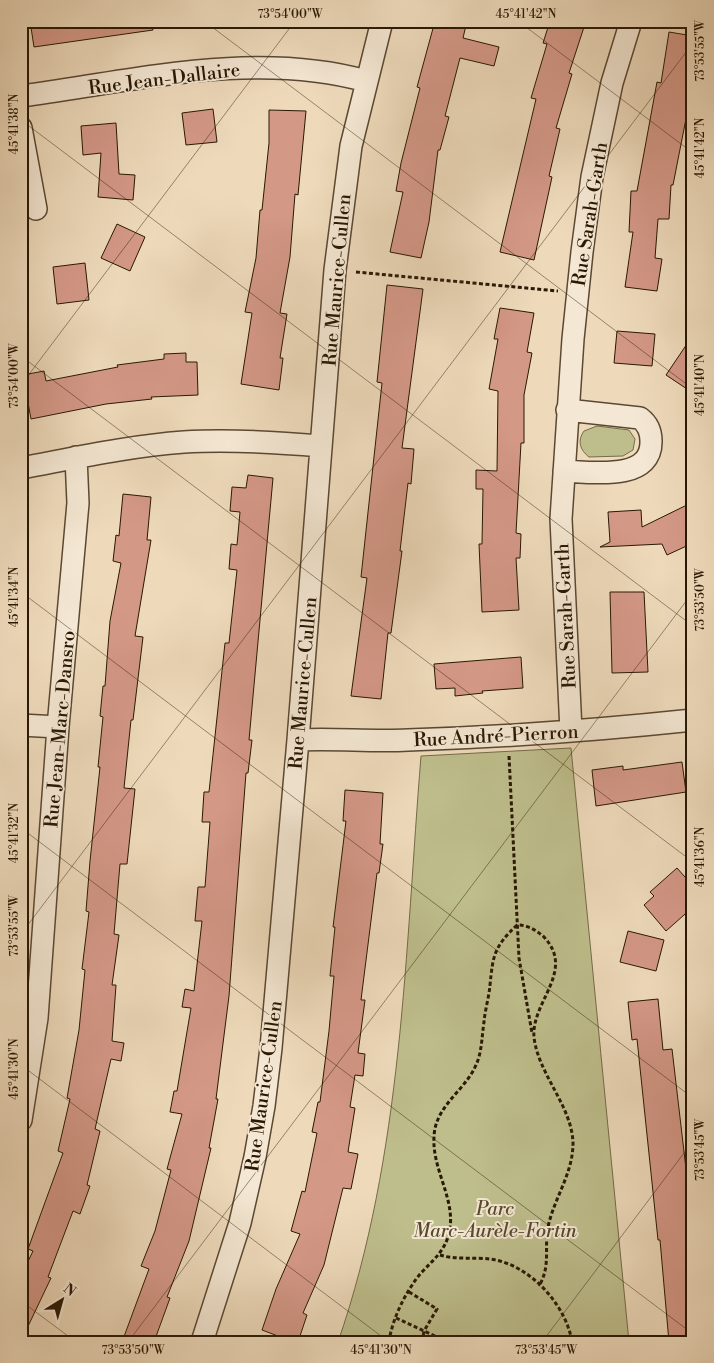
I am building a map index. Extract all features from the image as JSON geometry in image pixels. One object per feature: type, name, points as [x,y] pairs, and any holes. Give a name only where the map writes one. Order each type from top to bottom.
[{"type":"street","name":"Rue Maurice-Cullen","points":[[202,1342],[234,1249],[260,1132],[271,1048],[342,206],[351,146],[382,21]]},
{"type":"street","name":"Rue Sarah-Garth","points":[[571,732],[562,548],[564,472],[578,285],[592,177],[612,83],[631,21]]},
{"type":"street","name":"Rue Jean-Dallaire","points":[[21,96],[231,68],[335,73],[366,80]]},
{"type":"street","points":[[21,128],[36,208]]},
{"type":"street","points":[[564,472],[634,469],[644,462],[651,447],[649,429],[640,418],[568,410]]},
{"type":"street","points":[[21,468],[145,446],[198,441],[239,440],[321,446]]},
{"type":"street","name":"Rue Jean-Marc-Dansro","points":[[21,1120],[36,1018],[58,728],[78,503],[76,458]]},
{"type":"street","name":"Rue André-Pierron","points":[[298,740],[330,738],[385,741],[571,732],[693,720]]},
{"type":"street","points":[[21,725],[58,728]]},
{"type":"path","points":[[356,272],[563,292]]},
{"type":"path","points":[[509,752],[517,926],[525,998],[535,1041],[569,1126],[573,1144],[569,1169],[548,1227],[547,1266],[539,1286]]},
{"type":"path","points":[[389,1342],[396,1318],[409,1292],[422,1272],[440,1255],[449,1234],[450,1208],[436,1161],[435,1127],[442,1109],[464,1086],[474,1070],[481,1047],[491,964],[498,948],[517,926],[524,925],[540,933],[551,948],[556,964],[554,977],[535,1027],[535,1041]]},
{"type":"path","points":[[440,1255],[503,1262],[522,1272],[555,1302],[564,1318],[572,1342]]},
{"type":"path","points":[[409,1292],[437,1309],[429,1319],[422,1342]]},
{"type":"path","points":[[396,1318],[448,1342]]},
{"type":"green space","points":[[597,426],[629,430],[635,439],[633,450],[623,456],[589,457],[580,445],[581,438],[584,431]]},
{"type":"green space","name":"Parc Marc-Aurèle-Fortin","points":[[571,748],[629,1342],[338,1342],[360,1271],[376,1199],[389,1126],[405,978],[421,756]]},
{"type":"building","points":[[30,21],[152,21],[153,30],[34,47]]},
{"type":"building","points":[[435,21],[467,21],[463,38],[499,47],[494,66],[460,58],[445,116],[449,117],[440,150],[438,150],[429,222],[421,258],[390,252],[403,192],[396,191],[401,163],[420,88],[417,87]]},
{"type":"building","points":[[550,21],[586,21],[569,73],[572,74],[556,128],[560,129],[549,176],[552,177],[534,260],[500,252],[536,99],[531,98],[547,44],[543,43]]},
{"type":"building","points":[[669,32],[693,36],[693,83],[673,185],[671,185],[669,219],[658,219],[655,258],[662,259],[657,291],[625,287],[633,232],[629,232],[631,191],[637,191],[657,82],[661,83]]},
{"type":"building","points":[[213,109],[217,142],[186,145],[182,113]]},
{"type":"building","points":[[269,110],[306,111],[298,195],[295,194],[290,257],[280,313],[287,314],[280,358],[283,358],[279,390],[241,384],[252,313],[245,312],[256,258],[260,210],[262,210],[269,143]]},
{"type":"building","points":[[116,123],[119,174],[135,175],[133,200],[98,197],[101,153],[83,155],[81,126]]},
{"type":"building","points":[[117,224],[145,237],[130,271],[101,258]]},
{"type":"building","points":[[85,263],[89,300],[57,304],[53,267]]},
{"type":"building","points":[[387,285],[423,289],[402,448],[414,449],[411,484],[408,483],[400,551],[402,551],[391,633],[388,633],[381,699],[351,696],[367,578],[361,577],[382,383],[377,382]]},
{"type":"building","points":[[500,308],[534,313],[527,352],[532,353],[524,395],[524,443],[521,443],[516,533],[521,534],[520,558],[516,558],[519,610],[482,612],[479,544],[482,544],[483,489],[476,489],[476,470],[497,471],[498,391],[489,389],[498,339],[494,339]]},
{"type":"building","points":[[617,331],[655,334],[652,366],[614,363]]},
{"type":"building","points":[[693,335],[693,393],[666,375]]},
{"type":"building","points":[[186,353],[186,362],[197,362],[198,395],[151,397],[152,399],[106,404],[31,419],[23,375],[44,371],[46,381],[118,367],[117,365],[164,359],[164,354]]},
{"type":"building","points":[[248,475],[273,478],[249,740],[252,740],[248,773],[246,773],[229,996],[216,1099],[218,1099],[209,1148],[211,1148],[189,1241],[167,1297],[170,1298],[154,1342],[122,1342],[149,1269],[141,1266],[155,1231],[171,1170],[167,1169],[182,1114],[170,1112],[174,1091],[177,1091],[191,1008],[182,1007],[185,989],[194,991],[202,921],[195,921],[198,887],[205,887],[210,822],[202,822],[204,792],[209,792],[225,643],[229,643],[237,570],[229,569],[231,544],[237,545],[240,512],[230,511],[232,487],[246,488]]},
{"type":"building","points":[[123,494],[151,497],[147,540],[151,540],[135,636],[143,637],[133,720],[131,720],[124,788],[135,789],[127,864],[120,864],[114,934],[119,935],[112,985],[116,985],[112,1041],[124,1043],[121,1061],[111,1059],[95,1129],[100,1131],[87,1185],[90,1186],[80,1214],[73,1211],[48,1277],[51,1278],[21,1341],[21,1276],[33,1251],[28,1249],[63,1153],[58,1151],[70,1099],[67,1098],[79,1030],[85,970],[82,969],[89,912],[86,911],[100,767],[98,767],[103,717],[100,716],[103,686],[105,686],[110,621],[121,563],[113,561],[116,535],[119,536]]},
{"type":"building","points":[[693,502],[693,543],[667,555],[662,544],[600,547],[610,542],[608,512],[641,510],[642,527]]},
{"type":"building","points":[[610,592],[644,592],[648,672],[612,673]]},
{"type":"building","points":[[521,657],[523,688],[482,691],[483,693],[455,696],[455,688],[436,689],[434,664]]},
{"type":"building","points":[[682,762],[686,792],[596,806],[592,770],[623,766],[623,770]]},
{"type":"building","points":[[345,790],[383,793],[380,844],[383,844],[379,873],[377,873],[361,1000],[365,1000],[358,1053],[365,1054],[363,1076],[355,1075],[350,1107],[355,1108],[348,1152],[358,1154],[351,1189],[343,1188],[324,1265],[303,1313],[307,1315],[298,1342],[294,1342],[262,1330],[276,1289],[300,1234],[291,1231],[302,1191],[305,1192],[317,1133],[312,1132],[318,1102],[320,1102],[329,1031],[334,976],[330,976],[335,927],[333,927],[346,821],[343,821]]},
{"type":"building","points":[[677,868],[693,886],[693,907],[666,931],[644,905],[654,896],[650,892]]},
{"type":"building","points":[[628,931],[664,940],[656,971],[620,962]]},
{"type":"building","points":[[658,999],[663,1050],[672,1049],[693,1232],[693,1342],[669,1342],[660,1240],[658,1240],[637,1039],[632,1040],[628,1002]]}]
